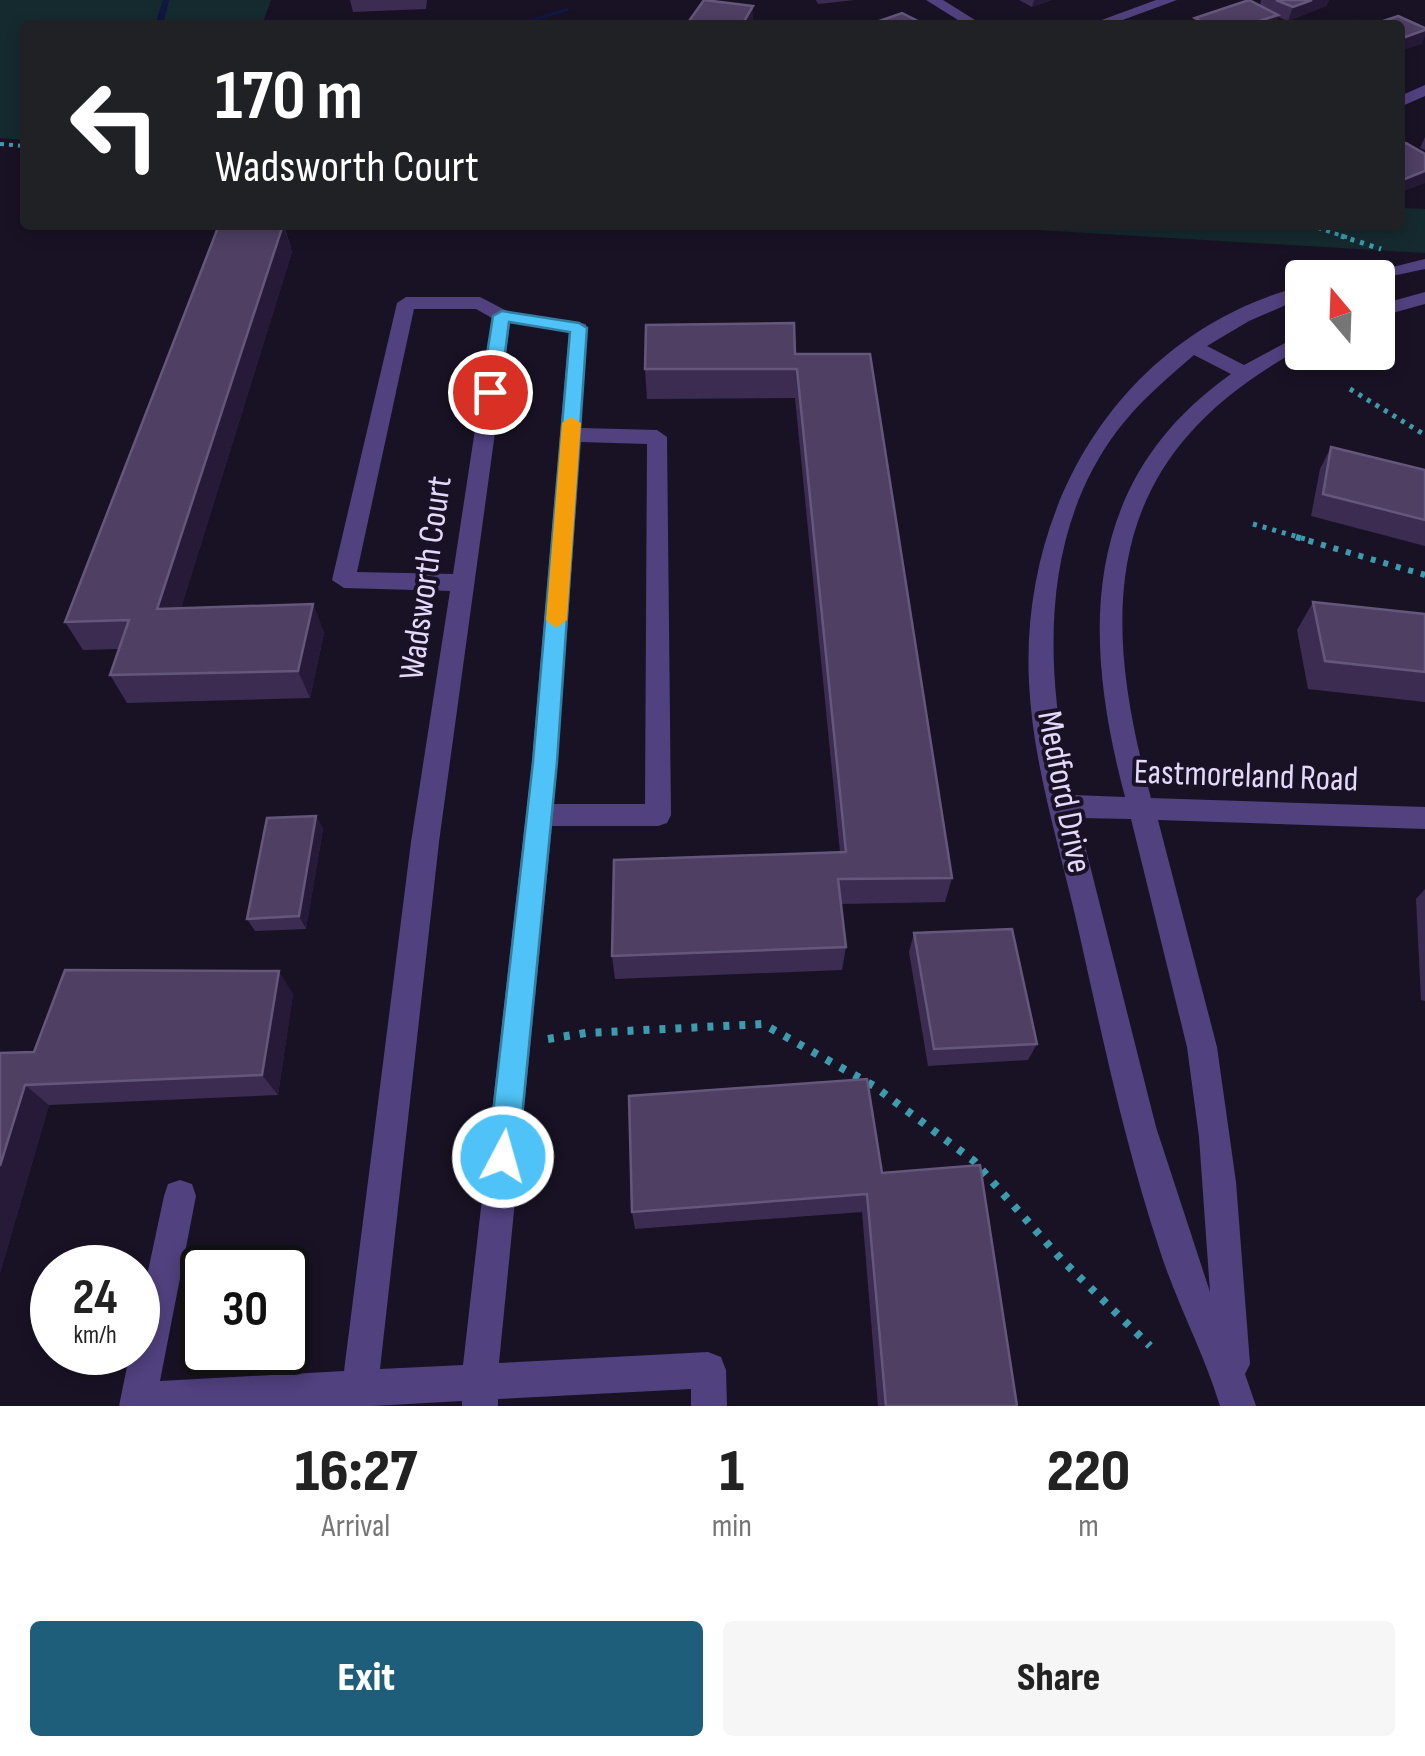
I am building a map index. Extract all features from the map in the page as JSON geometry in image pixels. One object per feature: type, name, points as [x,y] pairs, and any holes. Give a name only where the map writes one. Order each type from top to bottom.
[{"type":"street","points":[[933,0],[967,20]]},
{"type":"street","points":[[1111,20],[1170,0]]},
{"type":"street","points":[[1395,270],[1425,264]]},
{"type":"street","points":[[1395,306],[1425,298]]},
{"type":"street","name":"Medford Drive","points":[[1236,1398],[1178,1255],[1136,1122],[1051,745],[1040,660],[1042,598],[1063,506],[1082,462],[1119,416],[1151,378],[1194,347],[1236,320],[1285,299]]},
{"type":"street","points":[[463,583],[344,580],[406,302],[480,303],[502,316],[579,328],[540,815],[480,1394]]},
{"type":"street","name":"Wadsworth Court","points":[[357,1397],[426,842],[502,316]]},
{"type":"street","points":[[1194,347],[1245,374]]},
{"type":"street","name":"Medford Drive","points":[[1236,1398],[1218,1171],[1194,1006],[1116,706],[1110,643],[1112,583],[1122,540],[1163,448],[1204,406],[1245,374],[1285,350]]},
{"type":"street","points":[[540,815],[658,815],[657,437],[570,435]]},
{"type":"street","name":"Eastmoreland Road","points":[[1064,806],[1425,818]]},
{"type":"street","points":[[180,1196],[137,1403],[480,1394],[708,1370],[708,1406]]},
{"type":"path","points":[[1324,230],[1392,252]]},
{"type":"path","points":[[1350,389],[1425,435]]},
{"type":"path","points":[[1253,524],[1425,575]]},
{"type":"path","points":[[515,1045],[586,1033],[763,1024],[874,1086],[974,1160],[1062,1260],[1150,1346]]},
{"type":"green space","points":[[0,0],[271,0],[264,20],[20,20],[20,140],[0,138]]},
{"type":"green space","points":[[1405,208],[1425,209],[1425,253],[1036,230],[1405,230]]},
{"type":"building","points":[[704,0],[753,6],[745,20],[690,20]]},
{"type":"building","points":[[1249,0],[1278,15],[1262,20],[1195,18]]},
{"type":"building","points":[[1276,0],[1312,0],[1293,7]]},
{"type":"building","points":[[902,13],[916,20],[882,20]]},
{"type":"building","points":[[1398,16],[1425,30],[1405,37],[1405,20],[1386,20]]},
{"type":"building","points":[[1405,144],[1425,154],[1425,171],[1405,179]]},
{"type":"building","points":[[217,230],[281,230],[157,609],[313,604],[298,671],[110,675],[129,620],[65,622]]},
{"type":"building","points":[[794,323],[795,354],[870,354],[952,878],[838,879],[846,947],[612,956],[614,860],[846,852],[797,369],[645,369],[646,325]]},
{"type":"building","points":[[1331,447],[1425,470],[1425,520],[1323,494]]},
{"type":"building","points":[[1313,602],[1425,614],[1425,672],[1325,661]]},
{"type":"building","points":[[316,816],[299,916],[247,919],[267,818]]},
{"type":"building","points":[[1012,929],[1037,1044],[934,1049],[914,933]]},
{"type":"building","points":[[65,970],[279,971],[262,1075],[25,1085],[0,1166],[0,1053],[34,1052]]},
{"type":"building","points":[[867,1079],[882,1173],[980,1165],[1017,1406],[886,1406],[867,1194],[632,1212],[629,1096]]},
{"type":"waterway","points":[[160,20],[166,0]]},
{"type":"waterway","points":[[530,20],[567,10]]},
{"type":"slow traffic","points":[[556,620],[571,423]]},
{"type":"route","points":[[490,392],[502,316],[579,328],[545,762],[503,1157]]}]
